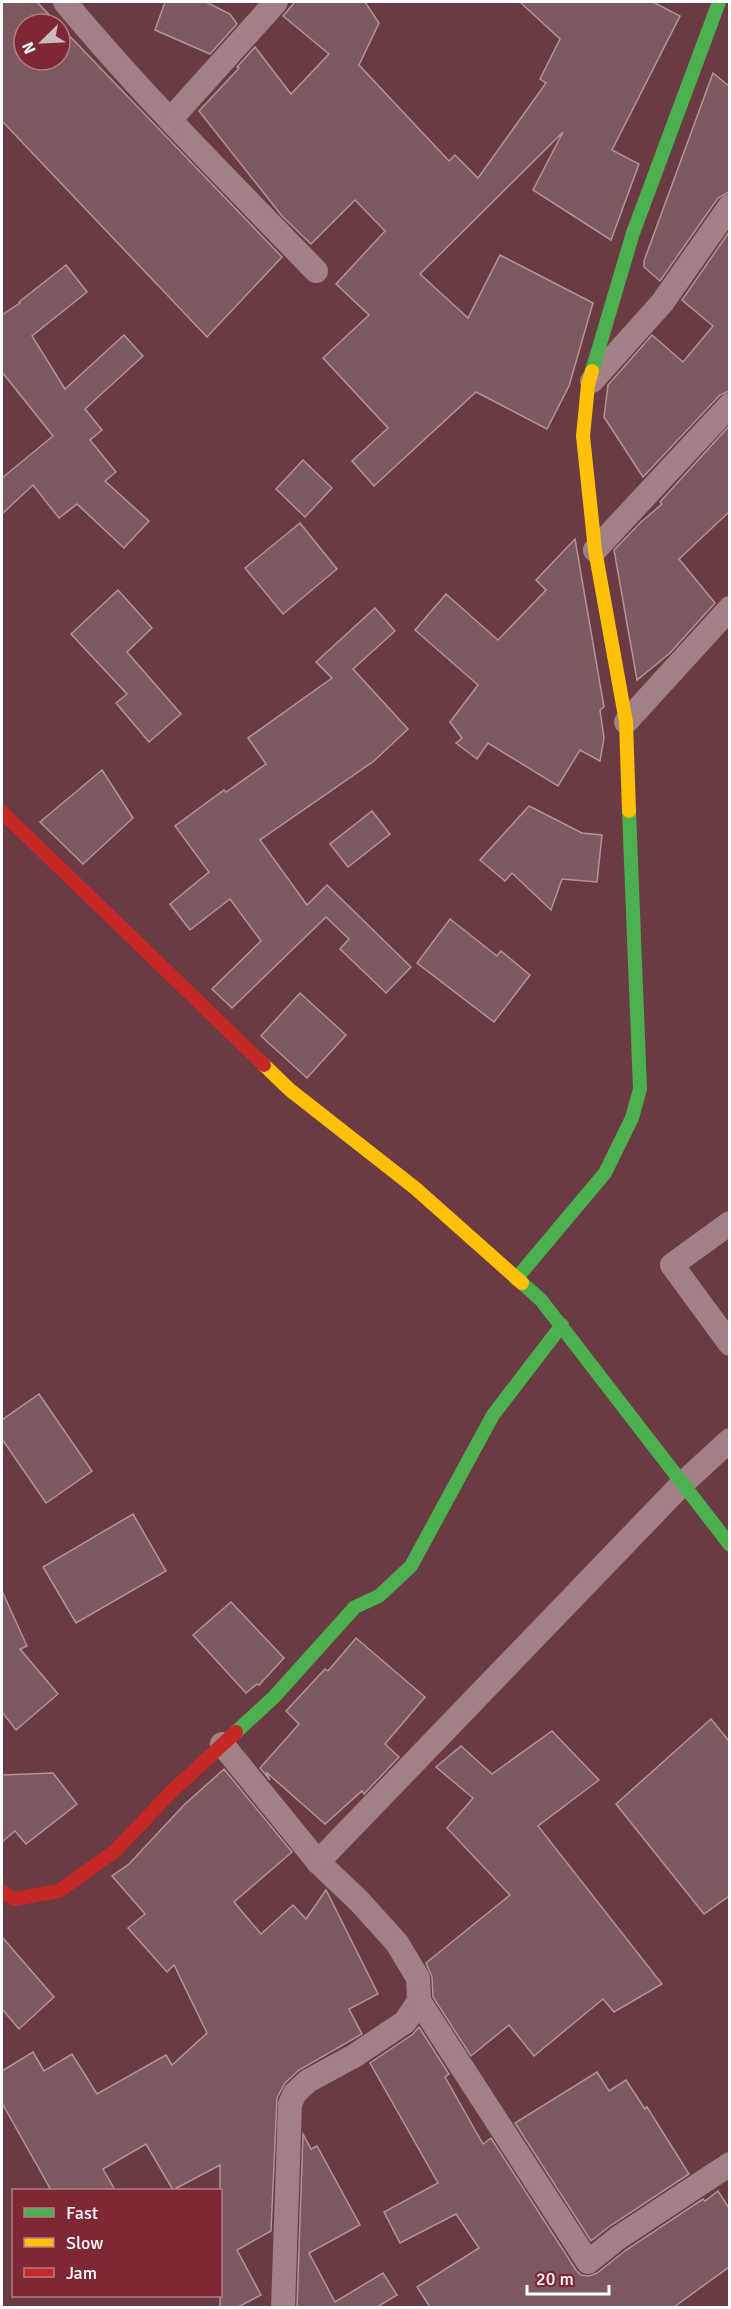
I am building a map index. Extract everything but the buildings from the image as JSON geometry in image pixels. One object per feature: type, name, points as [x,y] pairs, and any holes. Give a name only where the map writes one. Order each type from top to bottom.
[{"type":"street","points":[[65,2],[104,49],[170,120],[316,271]]},
{"type":"street","points":[[516,1279],[605,1173],[632,1118],[640,1089],[626,722],[595,550],[583,436],[588,385],[633,233],[719,2]]},
{"type":"street","points":[[170,120],[262,6]]},
{"type":"street","points":[[588,385],[662,303],[729,206]]},
{"type":"street","points":[[595,550],[729,405]]},
{"type":"street","points":[[626,722],[729,608]]},
{"type":"street","points":[[2,812],[290,1090],[415,1188],[541,1300],[562,1324],[729,1545]]},
{"type":"street","points":[[729,1223],[672,1265],[729,1344]]},
{"type":"street","points":[[2,1892],[14,1899],[59,1891],[115,1851],[171,1792],[273,1697],[355,1608],[379,1596],[411,1566],[493,1416],[562,1324]]},
{"type":"street","points":[[318,1862],[682,1484],[729,1440]]},
{"type":"street","points":[[222,1744],[318,1862],[398,1943],[418,1978],[419,2001],[588,2262],[618,2238],[729,2164]]},
{"type":"street","points":[[283,2307],[290,2104],[295,2093],[308,2081],[354,2056],[405,2022],[419,2001]]},
{"type":"traffic: fast","points":[[592,371],[633,233],[719,2]]},
{"type":"traffic: fast","points":[[516,1279],[605,1173],[632,1118],[640,1089],[629,811]]},
{"type":"traffic: fast","points":[[522,1283],[541,1300],[730,1545]]},
{"type":"traffic: fast","points":[[236,1732],[274,1697],[355,1607],[379,1596],[411,1566],[493,1415],[562,1325]]},
{"type":"traffic: slow","points":[[592,371],[588,385],[583,436],[595,550],[626,722],[629,811]]},
{"type":"traffic: slow","points":[[264,1065],[290,1090],[415,1188],[522,1283]]},
{"type":"traffic: jam","points":[[2,812],[264,1065]]},
{"type":"traffic: jam","points":[[2,1892],[14,1899],[59,1891],[115,1851],[171,1792],[236,1732]]}]
